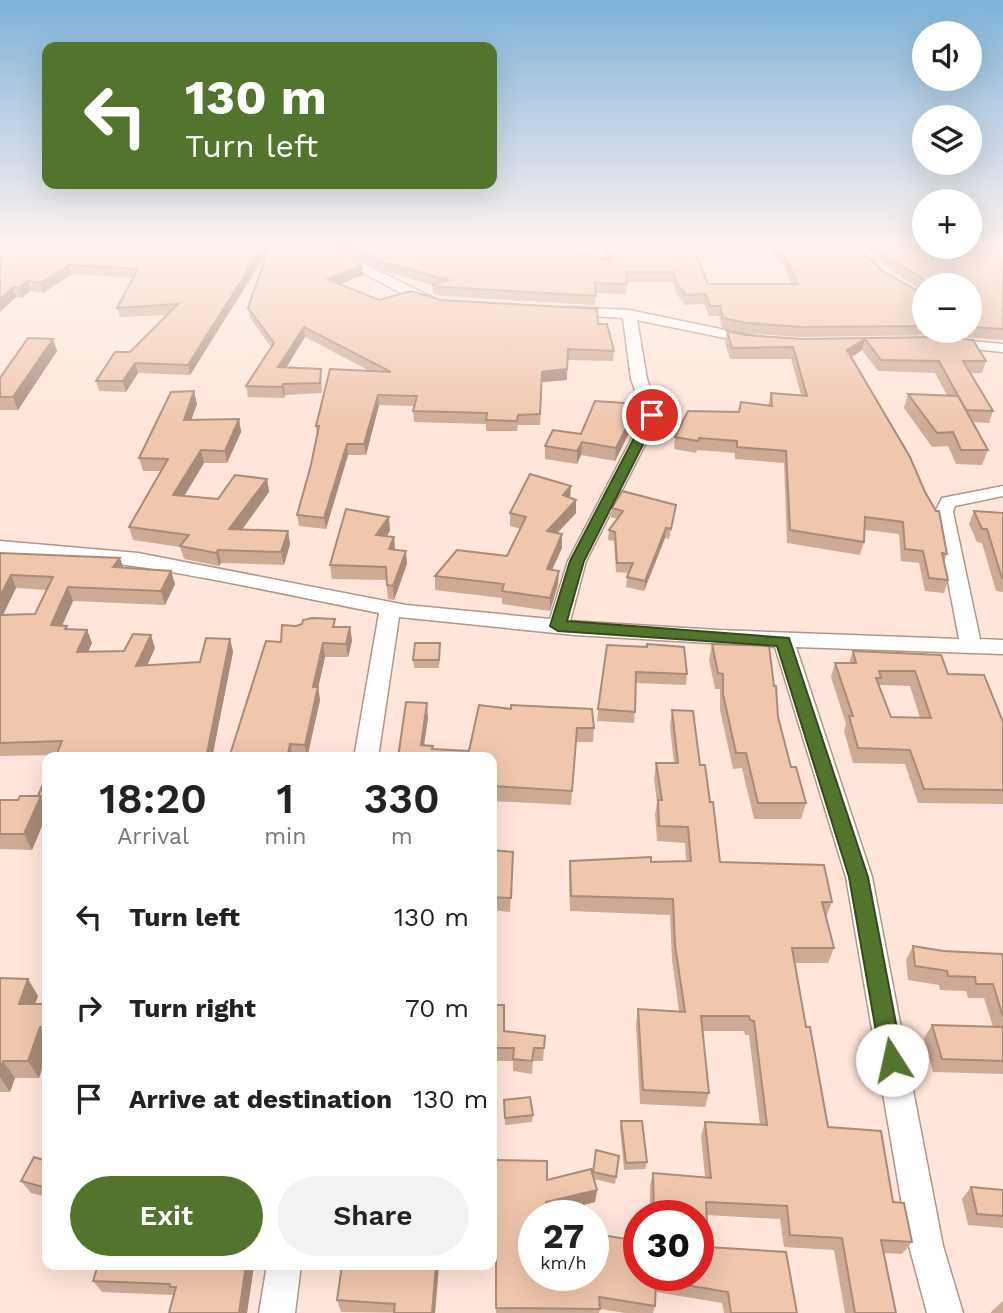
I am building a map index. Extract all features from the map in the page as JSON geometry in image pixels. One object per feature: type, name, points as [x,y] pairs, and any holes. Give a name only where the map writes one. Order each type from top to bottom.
[{"type":"street","points":[[550,310],[629,314],[744,340],[772,342]]},
{"type":"street","points":[[558,626],[577,561],[652,415],[639,379],[629,314]]},
{"type":"street","points":[[982,336],[1001,348]]},
{"type":"street","points":[[947,343],[1001,348]]},
{"type":"street","points":[[971,646],[944,512],[948,502],[1003,491]]},
{"type":"street","points":[[0,547],[88,553],[220,573],[337,600],[432,615],[784,641],[1003,647]]},
{"type":"street","points":[[367,752],[390,608]]},
{"type":"street","points":[[784,641],[859,877],[926,1246],[944,1313]]},
{"type":"street","points":[[276,1313],[283,1270]]},
{"type":"building","points":[[175,307],[225,307],[188,365],[135,363],[123,381],[96,381],[115,352],[130,352]]},
{"type":"building","points":[[720,307],[912,307],[912,326],[802,327],[746,323],[723,318]]},
{"type":"building","points":[[982,307],[1003,307],[1003,329],[982,328]]},
{"type":"building","points":[[248,308],[597,309],[598,324],[607,324],[614,351],[568,349],[567,369],[542,372],[540,414],[518,415],[517,421],[486,420],[487,413],[413,411],[417,396],[378,395],[364,444],[347,444],[324,518],[297,515],[311,465],[319,426],[316,426],[330,369],[391,372],[304,327],[278,367],[321,369],[320,383],[283,384],[282,387],[246,386],[274,343]]},
{"type":"building","points":[[727,331],[802,339],[912,337],[912,343],[975,343],[986,361],[963,361],[993,411],[966,410],[939,361],[881,360],[865,339],[847,350],[910,457],[925,492],[936,511],[939,511],[947,554],[942,553],[948,580],[929,578],[923,551],[905,549],[903,522],[865,517],[864,542],[790,530],[786,451],[737,447],[737,441],[699,438],[698,441],[675,437],[688,411],[739,412],[741,402],[772,406],[771,393],[807,396],[793,347],[732,348]]},
{"type":"building","points":[[28,338],[53,339],[13,397],[0,397],[0,378]]},
{"type":"building","points":[[194,391],[184,420],[239,419],[225,451],[201,450],[173,495],[218,499],[235,475],[267,479],[229,529],[288,531],[281,552],[218,550],[216,553],[180,546],[189,535],[129,527],[168,459],[139,458],[171,392]]},
{"type":"building","points":[[908,394],[958,396],[988,450],[961,450],[953,432],[937,433]]},
{"type":"building","points":[[595,401],[638,404],[616,448],[582,442],[577,451],[545,446],[553,430],[581,434]]},
{"type":"building","points":[[530,474],[571,486],[563,495],[576,500],[547,531],[562,534],[547,569],[559,571],[550,598],[502,591],[504,584],[435,576],[457,550],[507,556],[526,517],[510,513]]},
{"type":"building","points":[[622,491],[676,505],[671,529],[666,528],[645,581],[627,577],[633,563],[617,563],[615,532],[609,530],[623,511],[612,508]]},
{"type":"building","points":[[346,509],[389,517],[376,535],[394,537],[389,549],[406,551],[393,586],[387,585],[386,567],[330,565]]},
{"type":"building","points":[[974,511],[1003,513],[1003,578],[987,529],[982,529]]},
{"type":"building","points":[[0,553],[120,558],[113,567],[171,571],[161,591],[68,587],[51,625],[87,630],[77,652],[124,651],[133,634],[151,635],[136,666],[200,662],[206,638],[230,639],[207,752],[57,752],[62,741],[0,743],[0,615],[35,614],[53,577],[11,575],[0,596]]},
{"type":"building","points":[[335,619],[333,627],[350,627],[346,644],[323,643],[313,687],[318,687],[305,745],[290,744],[288,752],[231,752],[266,641],[281,642],[282,625],[296,626],[302,624],[303,620]]},
{"type":"building","points":[[415,643],[440,643],[439,660],[413,660]]},
{"type":"building","points":[[647,644],[684,647],[687,674],[636,672],[635,712],[598,709],[607,645],[647,647]]},
{"type":"building","points":[[712,644],[769,646],[778,717],[791,767],[796,767],[806,803],[758,803],[746,753],[736,753],[723,694],[723,674],[718,673]]},
{"type":"building","points":[[853,651],[941,655],[948,674],[984,675],[1003,722],[1003,790],[924,789],[910,750],[858,748],[849,716],[853,716],[835,663],[856,663]],"holes":[[[879,671],[915,671],[931,718],[891,717],[876,678],[881,678]]]},
{"type":"building","points":[[406,702],[427,703],[421,745],[433,746],[432,749],[469,751],[479,705],[511,709],[511,705],[592,709],[594,728],[577,728],[572,791],[497,786],[497,752],[399,752]]},
{"type":"building","points":[[672,710],[693,711],[700,765],[705,765],[710,802],[713,802],[720,862],[824,865],[832,902],[822,902],[834,948],[792,948],[828,1127],[881,1131],[893,1202],[904,1203],[912,1242],[881,1240],[896,1313],[855,1313],[842,1238],[790,1235],[787,1206],[714,1202],[714,1200],[654,1200],[653,1173],[711,1178],[705,1122],[767,1125],[754,1021],[750,1020],[749,1016],[701,1016],[709,1093],[643,1090],[638,1009],[685,1012],[675,945],[673,899],[571,896],[570,861],[651,857],[651,862],[691,861],[688,827],[659,826],[658,800],[662,800],[656,763],[678,763]]},
{"type":"building","points":[[20,796],[41,796],[24,834],[0,834],[0,800],[18,800]]},
{"type":"building","points":[[497,850],[513,852],[511,898],[497,897]]},
{"type":"building","points":[[913,946],[943,951],[1002,954],[1003,1017],[993,984],[976,984],[975,977],[948,976],[947,971],[915,966]]},
{"type":"building","points":[[0,978],[28,979],[19,1004],[42,1004],[42,1027],[28,1061],[3,1061],[0,1071]]},
{"type":"building","points":[[497,1005],[504,1005],[504,1031],[545,1036],[544,1048],[534,1048],[532,1061],[513,1059],[514,1048],[497,1048]]},
{"type":"building","points":[[932,1025],[1003,1027],[1003,1061],[942,1059]]},
{"type":"building","points":[[530,1097],[533,1115],[505,1118],[504,1100]]},
{"type":"building","points":[[621,1121],[642,1121],[647,1162],[626,1163]]},
{"type":"building","points":[[596,1150],[619,1156],[616,1177],[593,1172]]},
{"type":"building","points":[[34,1157],[42,1159],[42,1187],[21,1181]]},
{"type":"building","points":[[497,1160],[547,1161],[547,1180],[591,1169],[597,1190],[554,1200],[518,1200],[518,1291],[609,1291],[609,1236],[623,1238],[623,1291],[656,1291],[655,1306],[599,1297],[600,1309],[496,1308]]},
{"type":"building","points":[[971,1187],[1003,1190],[1003,1216],[977,1214]]},
{"type":"building","points":[[714,1247],[786,1252],[797,1313],[731,1313],[728,1292],[714,1290]]},
{"type":"building","points":[[96,1270],[245,1270],[239,1313],[169,1313],[176,1287],[170,1287],[170,1284],[93,1281]]},
{"type":"building","points":[[341,1270],[436,1270],[432,1313],[394,1313],[395,1304],[337,1300]]},
{"type":"route","points":[[652,415],[613,496],[577,561],[558,626],[784,641],[859,877],[892,1060]]}]
